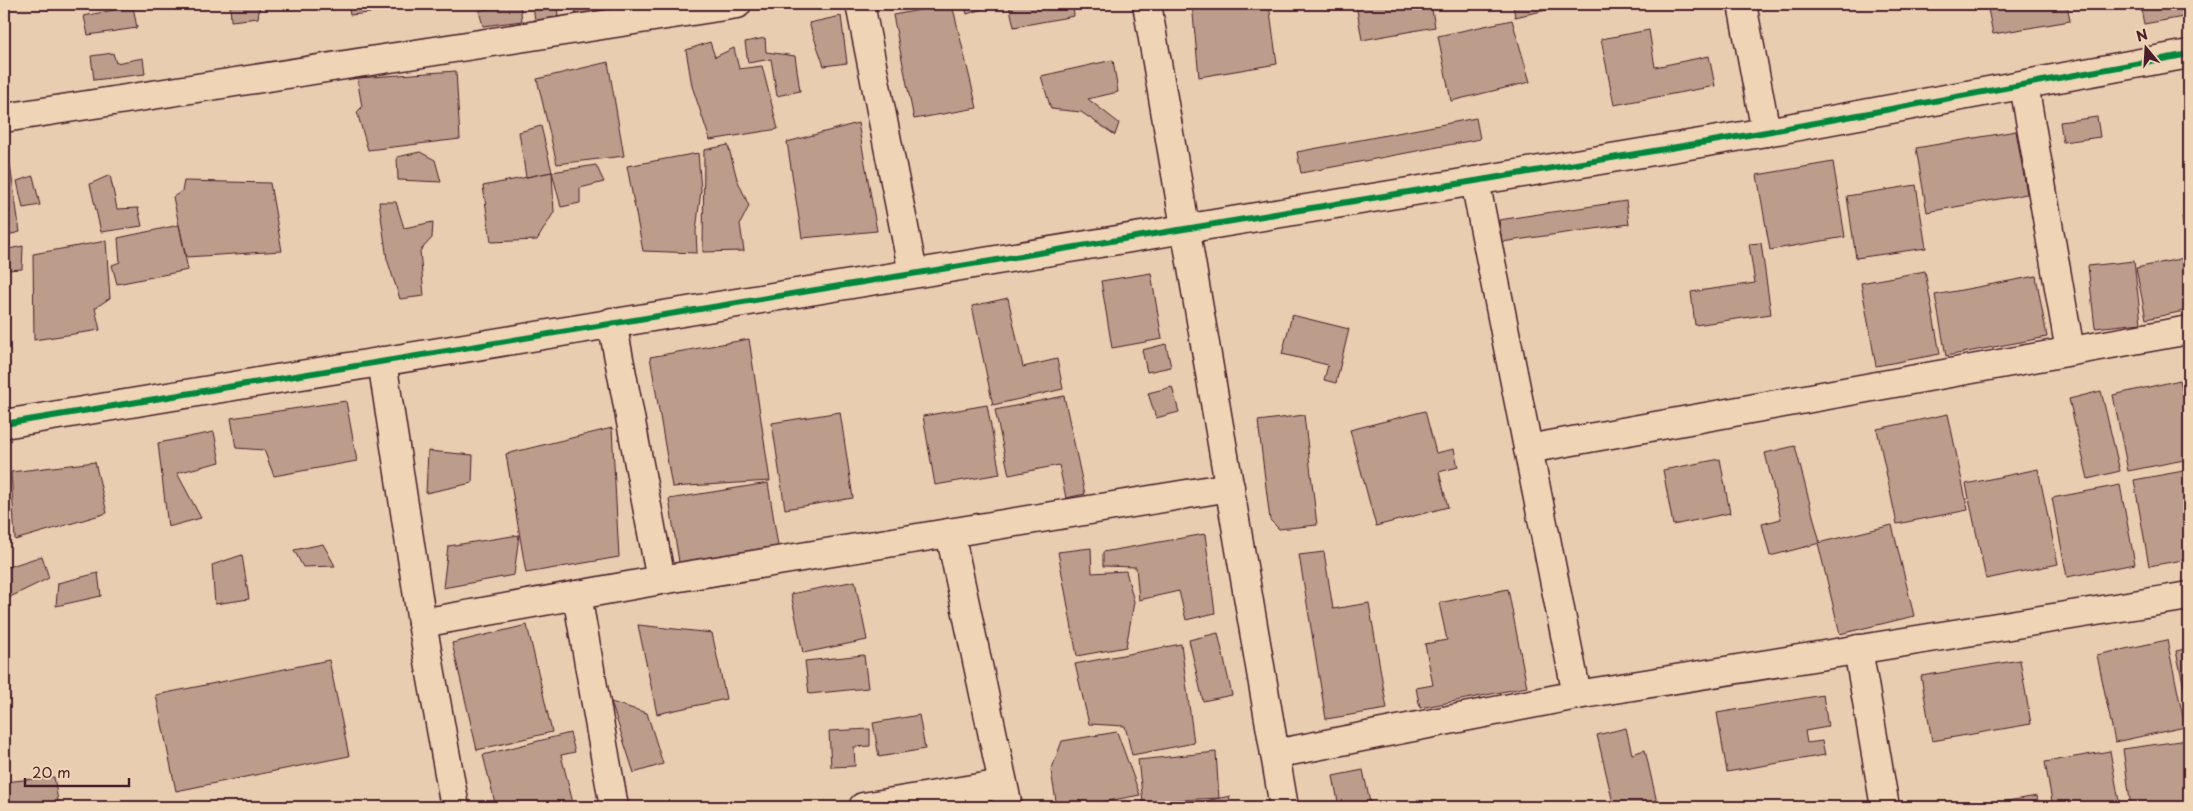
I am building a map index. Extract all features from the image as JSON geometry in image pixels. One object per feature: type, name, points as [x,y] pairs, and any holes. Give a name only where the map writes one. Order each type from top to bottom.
[{"type":"street","points":[[4,118],[737,4]]},
{"type":"street","points":[[860,4],[913,273]]},
{"type":"street","points":[[1147,4],[1284,807]]},
{"type":"street","points":[[1742,4],[1766,132]]},
{"type":"street","points":[[4,424],[1766,132],[2189,54]]},
{"type":"street","points":[[2024,85],[2070,351]]},
{"type":"street","points":[[1475,181],[1576,695]]},
{"type":"street","points":[[612,322],[661,580]]},
{"type":"street","points":[[1528,449],[2189,330]]},
{"type":"street","points":[[382,361],[422,623],[454,807]]},
{"type":"street","points":[[422,623],[661,580],[1230,487]]},
{"type":"street","points":[[863,807],[1006,796],[950,533]]},
{"type":"street","points":[[576,595],[614,807]]},
{"type":"street","points":[[1275,754],[1576,695],[2189,596]]},
{"type":"street","points":[[1858,649],[1885,807]]},
{"type":"building","points":[[230,4],[260,4],[258,18],[231,21]]},
{"type":"building","points":[[348,4],[371,4],[370,13],[350,15]]},
{"type":"building","points":[[496,4],[520,4],[522,21],[483,26],[479,11],[496,7]]},
{"type":"building","points":[[533,4],[557,4],[558,17],[535,21]]},
{"type":"building","points":[[575,4],[625,4],[626,7],[576,15]]},
{"type":"building","points":[[952,4],[977,108],[914,119],[893,15]]},
{"type":"building","points":[[964,4],[994,4],[994,5],[967,14]]},
{"type":"building","points":[[1009,4],[1073,4],[1074,16],[1014,27]]},
{"type":"building","points":[[1192,4],[1269,4],[1277,64],[1199,77]]},
{"type":"building","points":[[1356,4],[1431,4],[1435,27],[1362,40]]},
{"type":"building","points":[[1513,4],[1574,4],[1515,17]]},
{"type":"building","points":[[1987,4],[2067,4],[2070,21],[1993,34]]},
{"type":"building","points":[[2140,4],[2189,4],[2189,16],[2144,24]]},
{"type":"building","points":[[133,6],[137,28],[88,35],[84,16]]},
{"type":"building","points":[[841,16],[847,63],[824,66],[809,23]]},
{"type":"building","points":[[1512,20],[1530,82],[1451,101],[1438,36]]},
{"type":"building","points":[[1649,30],[1655,67],[1709,56],[1715,86],[1614,105],[1601,39]]},
{"type":"building","points":[[765,38],[766,52],[795,56],[800,91],[777,96],[771,59],[748,63],[745,42]]},
{"type":"building","points":[[710,42],[715,57],[734,48],[739,69],[762,66],[778,129],[710,140],[692,86],[686,50]]},
{"type":"building","points":[[113,53],[116,63],[143,58],[145,74],[94,80],[91,56]]},
{"type":"building","points":[[1113,60],[1118,92],[1088,99],[1119,123],[1115,135],[1081,112],[1051,109],[1041,76]]},
{"type":"building","points":[[608,62],[624,156],[557,164],[537,79]]},
{"type":"building","points":[[456,71],[460,139],[368,150],[357,112],[362,107],[357,78]]},
{"type":"building","points":[[2097,117],[2100,137],[2063,142],[2060,122]]},
{"type":"building","points":[[1476,118],[1480,139],[1301,173],[1297,152]]},
{"type":"building","points":[[858,123],[877,231],[802,238],[787,142]]},
{"type":"building","points":[[541,126],[552,172],[526,177],[519,132]]},
{"type":"building","points":[[2016,131],[2027,194],[1927,212],[1916,148]]},
{"type":"building","points":[[8,140],[8,152],[20,232],[4,236],[4,141]]},
{"type":"building","points":[[728,145],[737,179],[749,206],[740,224],[744,251],[703,252],[704,150]]},
{"type":"building","points":[[420,152],[435,160],[441,182],[398,180],[397,157]]},
{"type":"building","points":[[698,153],[701,190],[696,231],[697,253],[643,251],[627,166]]},
{"type":"building","points":[[1833,162],[1845,237],[1770,250],[1757,175]]},
{"type":"building","points":[[596,165],[604,182],[580,188],[580,203],[561,207],[552,172]]},
{"type":"building","points":[[552,172],[554,212],[537,240],[491,242],[483,186]]},
{"type":"building","points":[[110,175],[117,209],[138,208],[142,226],[101,232],[90,184]]},
{"type":"building","points":[[33,176],[40,205],[23,208],[17,181]]},
{"type":"building","points":[[184,181],[270,183],[282,251],[186,257],[173,197],[182,191]]},
{"type":"building","points":[[1916,185],[1926,248],[1856,258],[1847,196]]},
{"type":"building","points":[[1626,201],[1629,224],[1502,242],[1499,220]]},
{"type":"building","points":[[379,202],[396,202],[404,228],[433,222],[432,238],[420,251],[424,296],[400,299],[387,259]]},
{"type":"building","points":[[2189,216],[2189,253],[2182,217]]},
{"type":"building","points":[[179,225],[188,270],[117,284],[112,265],[120,262],[118,238]]},
{"type":"building","points":[[106,241],[110,298],[95,308],[100,330],[34,340],[33,254]]},
{"type":"building","points":[[1761,243],[1771,314],[1695,325],[1691,292],[1755,283],[1749,244]]},
{"type":"building","points":[[23,246],[22,269],[6,270],[6,282],[4,283],[4,250]]},
{"type":"building","points":[[2189,257],[2189,310],[2146,319],[2136,268]]},
{"type":"building","points":[[2134,261],[2141,323],[2095,328],[2088,266]]},
{"type":"building","points":[[1925,271],[1940,354],[1876,366],[1861,283]]},
{"type":"building","points":[[1151,273],[1162,339],[1112,348],[1101,281]]},
{"type":"building","points":[[2036,276],[2047,337],[1946,356],[1935,295]]},
{"type":"building","points":[[1008,298],[1023,367],[1057,359],[1063,389],[993,405],[972,306]]},
{"type":"building","points":[[1292,315],[1349,329],[1336,383],[1324,380],[1328,365],[1282,354]]},
{"type":"building","points":[[749,339],[770,481],[672,487],[650,357]]},
{"type":"building","points":[[1166,344],[1171,367],[1147,372],[1142,350]]},
{"type":"building","points":[[2180,380],[2189,423],[2189,459],[2128,471],[2113,395]]},
{"type":"building","points":[[1172,387],[1179,412],[1156,418],[1148,393]]},
{"type":"building","points":[[2101,391],[2120,471],[2088,479],[2069,399]]},
{"type":"building","points":[[1064,396],[1085,494],[1066,498],[1059,465],[1009,475],[995,410]]},
{"type":"building","points":[[346,401],[357,461],[274,476],[264,450],[236,448],[231,418]]},
{"type":"building","points":[[987,405],[1000,474],[935,485],[923,416]]},
{"type":"building","points":[[1425,411],[1436,453],[1454,449],[1458,467],[1439,472],[1448,507],[1376,526],[1350,430]]},
{"type":"building","points":[[840,412],[853,498],[785,509],[772,423]]},
{"type":"building","points":[[1948,414],[1968,510],[1897,524],[1877,429]]},
{"type":"building","points":[[1304,415],[1317,525],[1279,529],[1270,520],[1258,421]]},
{"type":"building","points":[[612,428],[619,557],[526,573],[506,454]]},
{"type":"building","points":[[214,432],[220,462],[177,473],[201,518],[168,527],[158,443]]},
{"type":"building","points":[[1795,446],[1820,543],[1770,556],[1762,524],[1781,519],[1765,453]]},
{"type":"building","points":[[428,451],[473,455],[472,483],[426,493]]},
{"type":"building","points":[[1720,459],[1730,513],[1673,525],[1663,470]]},
{"type":"building","points":[[95,462],[107,513],[15,540],[11,472]]},
{"type":"building","points":[[2038,469],[2058,564],[1986,579],[1966,484]]},
{"type":"building","points":[[2189,470],[2189,559],[2149,566],[2134,480]]},
{"type":"building","points":[[768,483],[778,546],[679,562],[669,499]]},
{"type":"building","points":[[2120,485],[2135,564],[2067,577],[2052,498]]},
{"type":"building","points":[[1892,525],[1914,616],[1840,634],[1818,543]]},
{"type":"building","points":[[1205,534],[1215,613],[1186,620],[1179,591],[1139,600],[1136,567],[1103,566],[1103,552]]},
{"type":"building","points":[[519,535],[514,575],[443,588],[448,546]]},
{"type":"building","points":[[323,544],[335,566],[303,567],[294,550]]},
{"type":"building","points":[[1091,548],[1092,573],[1126,571],[1134,602],[1126,647],[1077,656],[1058,552]]},
{"type":"building","points":[[1324,552],[1333,609],[1369,603],[1387,709],[1326,719],[1299,555]]},
{"type":"building","points":[[242,555],[249,599],[215,604],[212,565]]},
{"type":"building","points":[[42,556],[49,578],[4,600],[5,568]]},
{"type":"building","points":[[98,573],[101,596],[56,606],[58,583]]},
{"type":"building","points":[[855,581],[867,640],[803,653],[791,594]]},
{"type":"building","points":[[1508,589],[1527,687],[1420,708],[1416,688],[1433,685],[1425,644],[1447,640],[1439,603]]},
{"type":"building","points":[[527,625],[552,732],[477,750],[452,643]]},
{"type":"building","points":[[638,625],[712,633],[726,699],[657,714]]},
{"type":"building","points":[[1218,633],[1232,695],[1203,701],[1189,640]]},
{"type":"building","points":[[2167,640],[2185,727],[2115,742],[2097,655]]},
{"type":"building","points":[[1181,644],[1194,743],[1132,755],[1125,726],[1089,724],[1075,664]]},
{"type":"building","points":[[2189,648],[2189,710],[2176,651]]},
{"type":"building","points":[[864,655],[868,688],[809,694],[805,661]]},
{"type":"building","points":[[329,660],[349,756],[176,791],[156,695]]},
{"type":"building","points":[[2020,660],[2031,724],[1932,741],[1921,676]]},
{"type":"building","points":[[1823,695],[1828,727],[1805,731],[1807,743],[1822,741],[1825,755],[1727,772],[1717,713]]},
{"type":"building","points":[[611,702],[647,713],[663,764],[634,773]]},
{"type":"building","points":[[919,715],[925,749],[879,757],[873,723]]},
{"type":"building","points":[[1626,728],[1632,754],[1645,750],[1658,807],[1614,807],[1597,735]]},
{"type":"building","points":[[870,729],[870,746],[854,747],[855,766],[831,767],[829,731]]},
{"type":"building","points":[[1117,732],[1140,795],[1076,807],[1057,807],[1051,771],[1062,741]]},
{"type":"building","points":[[570,733],[575,752],[561,755],[574,807],[496,807],[483,755]]},
{"type":"building","points":[[2187,740],[2189,807],[2131,807],[2123,749]]},
{"type":"building","points":[[2110,751],[2120,807],[2053,807],[2045,762]]},
{"type":"building","points":[[1216,752],[1219,798],[1143,802],[1138,760]]},
{"type":"building","points":[[1363,770],[1371,807],[1339,807],[1333,776]]},
{"type":"building","points":[[54,777],[59,807],[4,807],[4,782]]},
{"type":"building","points":[[1230,796],[1228,807],[1191,807],[1191,804]]},
{"type":"building","points":[[2037,796],[2039,807],[1972,807]]},
{"type":"cycle path","points":[[4,424],[1766,132],[2189,54]]}]
